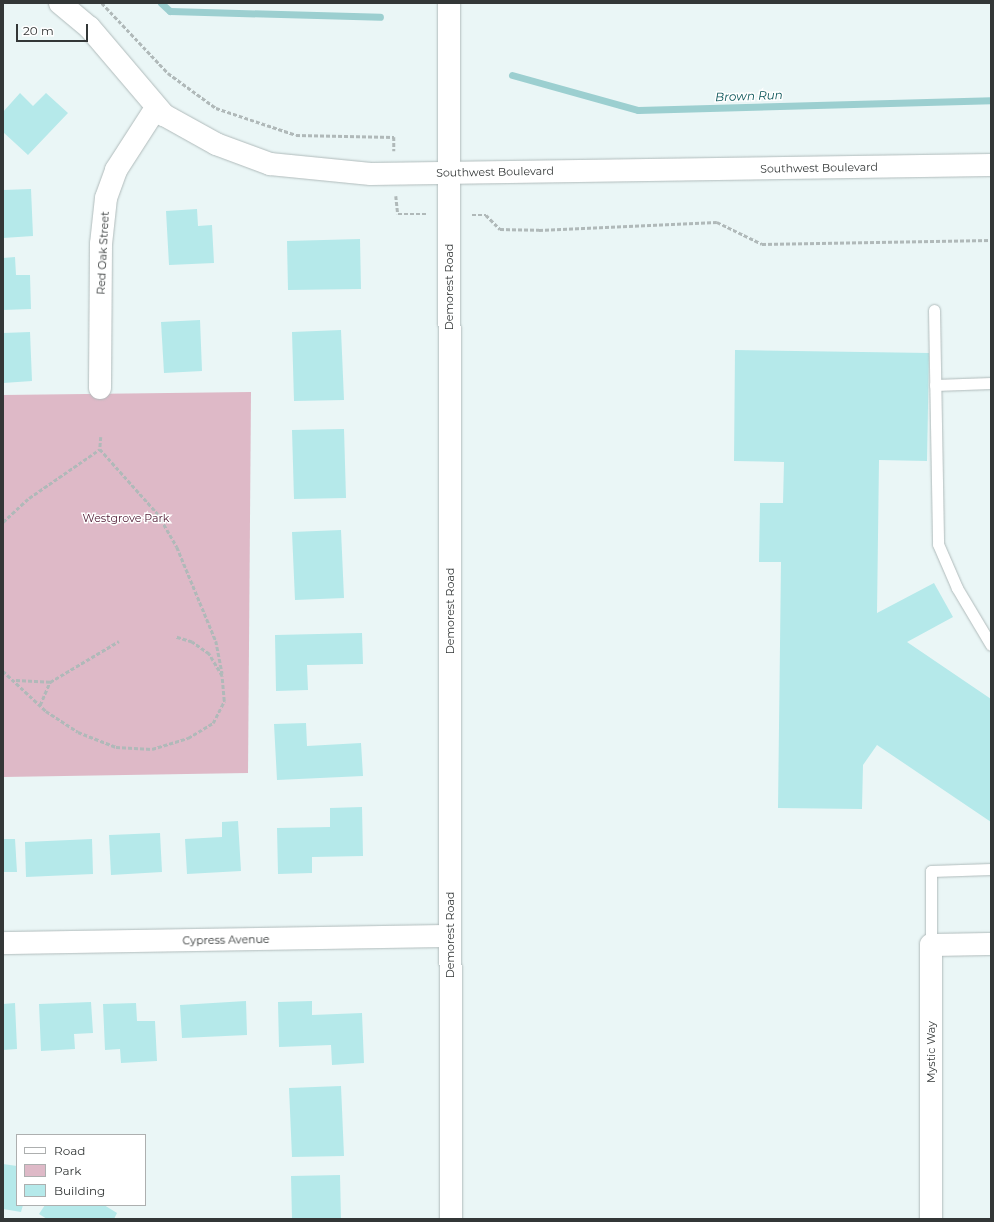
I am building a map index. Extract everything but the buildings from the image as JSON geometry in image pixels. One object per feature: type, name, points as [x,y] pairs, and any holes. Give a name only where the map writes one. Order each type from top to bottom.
[{"type":"street","name":"Southwest Boulevard","points":[[60,3],[89,27],[156,108],[216,144],[270,164],[338,173],[395,174],[991,165]]},
{"type":"street","name":"Demorest Road","points":[[448,3],[450,172],[449,936],[451,1219]]},
{"type":"street","name":"Red Oak Street","points":[[100,388],[101,244],[106,198],[116,170],[156,108]]},
{"type":"street","name":"Cypress Avenue","points":[[3,943],[449,936]]},
{"type":"street","points":[[931,945],[991,944]]},
{"type":"street","name":"Mystic Way","points":[[931,945],[931,1219]]},
{"type":"lane","points":[[934,310],[938,544],[957,588],[991,645]]},
{"type":"lane","points":[[935,385],[991,383]]},
{"type":"lane","points":[[931,945],[931,871],[991,869]]},
{"type":"path","points":[[102,3],[168,73],[216,108],[296,135],[394,138],[398,214],[486,215],[500,229],[539,230],[717,222],[762,244],[991,240]]},
{"type":"path","points":[[3,671],[40,705],[78,732],[116,746],[152,749],[188,738],[213,723],[224,701],[222,676],[216,641],[177,547],[158,514],[100,450],[101,437]]},
{"type":"path","points":[[3,522],[29,498],[100,450]]},
{"type":"path","points":[[176,637],[192,642],[209,654],[222,676]]},
{"type":"path","points":[[14,680],[50,682],[119,641]]},
{"type":"path","points":[[40,705],[50,682]]},
{"type":"green space","name":"Westgrove Park","points":[[251,392],[248,773],[3,777],[3,395]]},
{"type":"waterway","name":"Brown Run","points":[[161,3],[170,11],[380,17]]},
{"type":"waterway","name":"Brown Run","points":[[512,75],[638,110],[991,100]]}]
